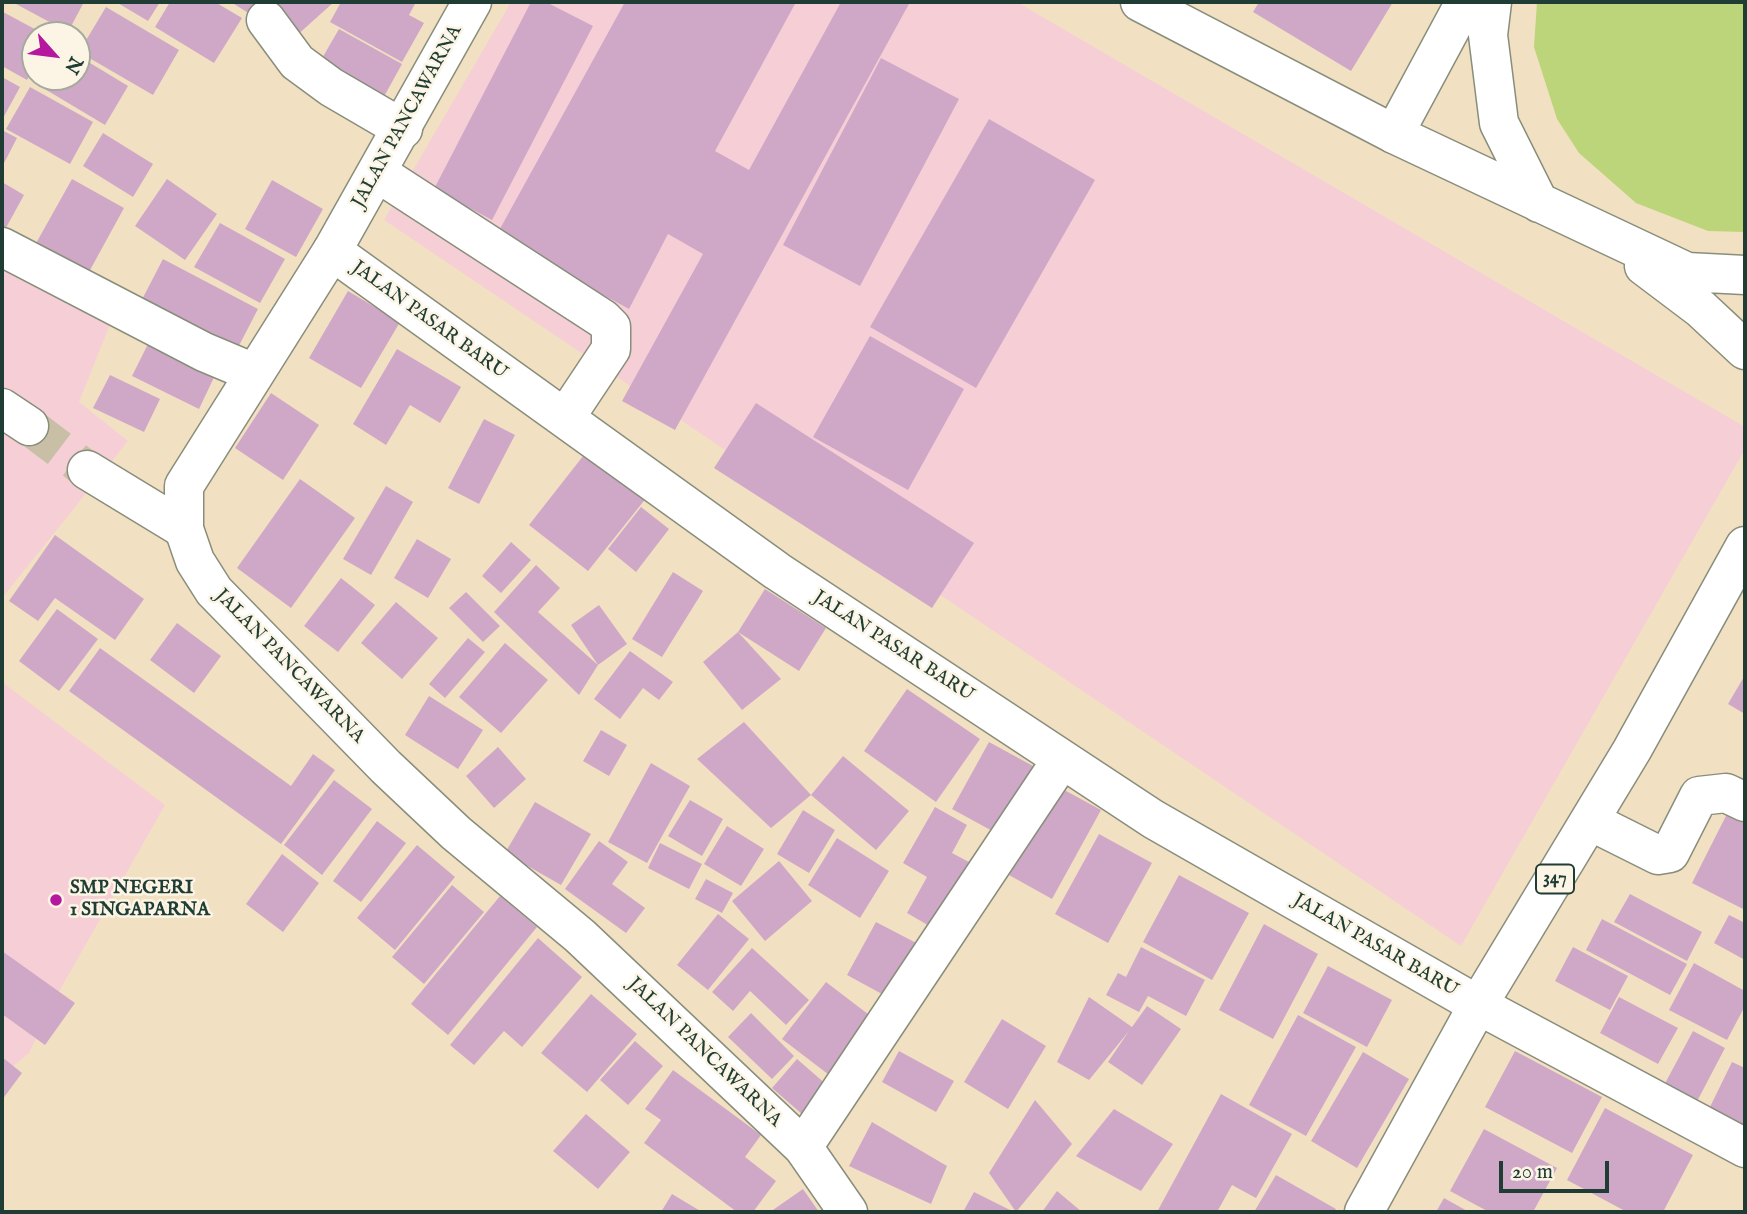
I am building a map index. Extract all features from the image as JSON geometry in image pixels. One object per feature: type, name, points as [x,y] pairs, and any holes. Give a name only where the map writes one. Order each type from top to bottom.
[{"type":"main road","name":"JALAN PANCAWARNA","points":[[472,2],[332,251],[184,486],[184,529],[195,561],[214,591],[386,768],[456,832],[580,936],[803,1147],[848,1212]]},
{"type":"main road","points":[[1140,2],[1394,134],[1687,272],[1745,275]]},
{"type":"main road","points":[[1394,134],[1465,2]]},
{"type":"main road","points":[[1492,2],[1488,35],[1499,123],[1539,203]]},
{"type":"main road","points":[[266,20],[297,62],[331,87],[403,129]]},
{"type":"main road","points":[[378,173],[603,319],[611,327],[611,349],[565,418]]},
{"type":"main road","points":[[1599,232],[1700,309],[1745,350]]},
{"type":"main road","points":[[2,247],[204,352],[254,373]]},
{"type":"main road","name":"JALAN PASAR BARU","points":[[332,251],[777,571],[1153,818],[1478,1005],[1745,1148]]},
{"type":"main road","points":[[87,470],[184,529]]},
{"type":"main road","name":"347","points":[[1364,1212],[1478,1005],[1590,821],[1745,546]]},
{"type":"main road","points":[[803,1147],[1062,759]]},
{"type":"main road","points":[[1590,821],[1658,855],[1671,853],[1699,796],[1726,793],[1745,802]]},
{"type":"shaded area","points":[[511,2],[1017,2],[1745,427],[1745,449],[1461,946],[384,220]]},
{"type":"shaded area","points":[[2,255],[113,317],[79,402],[128,441],[2,598]]},
{"type":"shaded area","name":"SMP NEGERI 1 SINGAPARNA","points":[[2,682],[165,805],[57,995],[29,1053],[2,1076]]},
{"type":"green space","points":[[1537,2],[1745,2],[1745,232],[1708,231],[1636,203],[1579,153],[1557,119],[1534,47]]},
{"type":"building","points":[[84,2],[74,21],[48,21],[16,4]]},
{"type":"building","points":[[116,2],[160,2],[148,21]]},
{"type":"building","points":[[170,2],[215,2],[242,18],[214,63],[155,27]]},
{"type":"building","points":[[231,2],[262,2],[253,16]]},
{"type":"building","points":[[271,2],[334,2],[295,37],[267,5]]},
{"type":"building","points":[[341,2],[416,2],[409,15],[424,23],[402,62],[330,22]]},
{"type":"building","points":[[531,2],[546,2],[593,26],[492,220],[434,189]]},
{"type":"building","points":[[625,2],[796,2],[715,151],[749,170],[841,2],[910,2],[675,430],[622,401],[703,254],[668,234],[629,309],[496,236]]},
{"type":"building","points":[[1259,2],[1393,2],[1351,71],[1253,12]]},
{"type":"building","points":[[106,7],[179,50],[153,95],[91,59],[91,32]]},
{"type":"building","points":[[3,12],[21,22],[21,77],[2,66]]},
{"type":"building","points":[[339,29],[402,64],[381,102],[317,67]]},
{"type":"building","points":[[881,58],[959,99],[860,286],[783,245]]},
{"type":"building","points":[[91,64],[128,86],[105,125],[48,91],[91,91]]},
{"type":"building","points":[[2,77],[20,87],[2,120]]},
{"type":"building","points":[[28,91],[37,91],[93,122],[70,164],[6,129]]},
{"type":"building","points":[[989,119],[1095,180],[976,388],[870,327]]},
{"type":"building","points":[[2,130],[17,138],[2,167]]},
{"type":"building","points":[[103,133],[153,164],[133,197],[83,166]]},
{"type":"building","points":[[72,179],[124,208],[83,283],[30,254]]},
{"type":"building","points":[[167,179],[217,214],[185,260],[135,226]]},
{"type":"building","points":[[272,180],[323,209],[296,257],[245,229]]},
{"type":"building","points":[[2,182],[24,195],[2,235]]},
{"type":"building","points":[[220,223],[285,259],[260,303],[194,267]]},
{"type":"building","points":[[163,259],[258,309],[231,361],[136,311]]},
{"type":"building","points":[[348,291],[400,322],[361,388],[309,358]]},
{"type":"building","points":[[152,336],[218,369],[199,409],[132,376]]},
{"type":"building","points":[[870,336],[964,389],[908,490],[813,437]]},
{"type":"building","points":[[397,349],[461,387],[440,423],[410,405],[386,445],[353,424]]},
{"type":"building","points":[[110,375],[160,399],[144,432],[93,408]]},
{"type":"building","points":[[271,393],[319,425],[283,480],[235,448]]},
{"type":"building","points":[[756,403],[974,543],[932,608],[714,468]]},
{"type":"building","points":[[484,419],[515,435],[479,504],[448,488]]},
{"type":"building","points":[[587,451],[647,497],[588,571],[529,525]]},
{"type":"building","points":[[300,479],[355,518],[291,608],[237,568]]},
{"type":"building","points":[[386,486],[413,502],[371,575],[343,559]]},
{"type":"building","points":[[641,507],[669,529],[636,572],[608,549]]},
{"type":"building","points":[[55,535],[144,599],[115,640],[55,598],[38,621],[9,601]]},
{"type":"building","points":[[417,539],[451,559],[428,598],[394,578]]},
{"type":"building","points":[[511,542],[531,560],[501,593],[482,576]]},
{"type":"building","points":[[536,565],[560,588],[538,612],[598,665],[579,695],[494,612]]},
{"type":"building","points":[[673,572],[703,591],[662,657],[632,639]]},
{"type":"building","points":[[341,578],[375,605],[338,652],[304,626]]},
{"type":"building","points":[[765,589],[826,628],[799,671],[738,632]]},
{"type":"building","points":[[466,592],[500,626],[483,642],[449,608]]},
{"type":"building","points":[[396,602],[438,638],[402,679],[361,643]]},
{"type":"building","points":[[599,605],[627,644],[598,665],[571,625]]},
{"type":"building","points":[[57,609],[98,639],[59,691],[19,661]]},
{"type":"building","points":[[177,623],[221,656],[194,693],[150,660]]},
{"type":"building","points":[[738,632],[781,679],[742,710],[703,662]]},
{"type":"building","points":[[468,638],[485,652],[445,698],[429,684]]},
{"type":"building","points":[[505,643],[548,680],[501,733],[459,697]]},
{"type":"building","points":[[100,648],[291,786],[313,754],[335,770],[281,844],[69,691]]},
{"type":"building","points":[[630,651],[673,682],[659,700],[643,688],[620,719],[594,699]]},
{"type":"building","points":[[1745,675],[1745,714],[1728,704]]},
{"type":"building","points":[[907,689],[980,739],[936,802],[864,751]]},
{"type":"building","points":[[429,696],[483,730],[458,769],[405,735]]},
{"type":"building","points":[[744,722],[811,795],[771,828],[697,759]]},
{"type":"building","points":[[601,730],[627,745],[609,776],[583,761]]},
{"type":"building","points":[[989,742],[1044,772],[1007,839],[952,809]]},
{"type":"building","points":[[498,747],[526,779],[494,808],[466,776]]},
{"type":"building","points":[[843,756],[909,811],[876,850],[811,795]]},
{"type":"building","points":[[651,763],[690,786],[647,863],[608,842]]},
{"type":"building","points":[[334,780],[372,809],[322,875],[284,845]]},
{"type":"building","points":[[1057,786],[1101,810],[1052,899],[1009,875]]},
{"type":"building","points":[[690,800],[723,819],[702,856],[668,836]]},
{"type":"building","points":[[535,802],[591,834],[561,885],[505,853]]},
{"type":"building","points":[[1733,802],[1745,808],[1745,910],[1692,883]]},
{"type":"building","points":[[935,807],[967,825],[952,853],[982,869],[945,935],[907,913],[927,877],[903,863]]},
{"type":"building","points":[[803,810],[835,830],[809,873],[777,854]]},
{"type":"building","points":[[377,821],[406,843],[361,902],[333,881]]},
{"type":"building","points":[[727,826],[764,849],[741,886],[704,864]]},
{"type":"building","points":[[1099,834],[1152,863],[1108,943],[1055,914]]},
{"type":"building","points":[[837,838],[889,871],[860,918],[808,885]]},
{"type":"building","points":[[599,841],[628,862],[612,884],[645,908],[626,933],[565,889]]},
{"type":"building","points":[[660,843],[702,864],[689,889],[648,868]]},
{"type":"building","points":[[417,845],[455,877],[395,950],[357,918]]},
{"type":"building","points":[[282,854],[319,883],[283,932],[246,904]]},
{"type":"building","points":[[779,861],[812,901],[765,941],[732,901]]},
{"type":"building","points":[[1179,875],[1249,913],[1212,980],[1143,942]]},
{"type":"building","points":[[706,879],[733,893],[722,913],[695,899]]},
{"type":"building","points":[[452,885],[484,912],[424,984],[392,957]]},
{"type":"building","points":[[1630,894],[1702,932],[1687,961],[1614,922]]},
{"type":"building","points":[[500,896],[537,927],[448,1035],[411,1004]]},
{"type":"building","points":[[718,914],[749,939],[708,990],[677,965]]},
{"type":"building","points":[[1729,915],[1745,923],[1745,960],[1714,943]]},
{"type":"building","points":[[1602,919],[1687,964],[1670,995],[1586,950]]},
{"type":"building","points":[[876,922],[922,946],[893,1000],[847,975]]},
{"type":"building","points":[[1264,924],[1318,954],[1273,1039],[1219,1010]]},
{"type":"building","points":[[538,938],[582,977],[522,1047],[504,1031],[474,1065],[450,1045]]},
{"type":"building","points":[[1141,947],[1205,980],[1186,1016],[1148,996],[1139,1012],[1106,995],[1118,973],[1126,977]]},
{"type":"building","points":[[1573,947],[1628,976],[1610,1010],[1555,981]]},
{"type":"building","points":[[752,948],[809,1000],[786,1025],[750,991],[733,1011],[712,992]]},
{"type":"building","points":[[2,951],[75,1003],[45,1045],[2,1014]]},
{"type":"building","points":[[1694,963],[1745,991],[1745,1006],[1727,1040],[1669,1010]]},
{"type":"building","points":[[1328,966],[1392,1000],[1367,1047],[1303,1013]]},
{"type":"building","points":[[826,982],[881,1024],[837,1081],[782,1039]]},
{"type":"building","points":[[591,994],[637,1034],[587,1092],[541,1053]]},
{"type":"building","points":[[1089,997],[1132,1027],[1147,1006],[1181,1029],[1142,1085],[1108,1062],[1129,1031],[1089,1080],[1057,1062]]},
{"type":"building","points":[[1619,997],[1678,1028],[1658,1064],[1600,1033]]},
{"type":"building","points":[[751,1013],[794,1056],[772,1079],[728,1037]]},
{"type":"building","points":[[1298,1015],[1356,1047],[1306,1136],[1249,1105]]},
{"type":"building","points":[[1002,1019],[1046,1046],[1008,1109],[964,1082]]},
{"type":"building","points":[[1693,1031],[1725,1048],[1693,1109],[1661,1091]]},
{"type":"building","points":[[635,1041],[663,1066],[628,1105],[600,1080]]},
{"type":"building","points":[[899,1051],[954,1081],[936,1112],[882,1082]]},
{"type":"building","points":[[1515,1051],[1602,1097],[1572,1153],[1485,1107]]},
{"type":"building","points":[[1363,1052],[1409,1079],[1357,1168],[1311,1141]]},
{"type":"building","points":[[2,1057],[22,1073],[2,1100]]},
{"type":"building","points":[[797,1059],[835,1092],[810,1121],[772,1088]]},
{"type":"building","points":[[1732,1062],[1745,1068],[1745,1126],[1709,1109]]},
{"type":"building","points":[[673,1070],[761,1135],[745,1157],[776,1181],[753,1212],[737,1212],[644,1143],[661,1120],[645,1109]]},
{"type":"building","points":[[1221,1094],[1292,1134],[1256,1198],[1232,1185],[1217,1212],[1157,1212]]},
{"type":"building","points":[[1035,1100],[1072,1144],[1016,1212],[989,1173]]},
{"type":"building","points":[[1605,1108],[1693,1155],[1663,1212],[1627,1212],[1567,1180]]},
{"type":"building","points":[[1114,1109],[1173,1144],[1141,1191],[1076,1156]]},
{"type":"building","points":[[586,1114],[630,1152],[598,1189],[553,1151]]},
{"type":"building","points":[[872,1122],[947,1166],[931,1204],[849,1166]]},
{"type":"building","points":[[1484,1129],[1557,1168],[1533,1212],[1489,1212],[1450,1191]]},
{"type":"building","points":[[1276,1175],[1336,1209],[1334,1212],[1254,1212]]},
{"type":"building","points":[[803,1189],[819,1212],[770,1212]]},
{"type":"building","points":[[1057,1191],[1082,1212],[1042,1212]]},
{"type":"building","points":[[974,1192],[1014,1212],[963,1212]]},
{"type":"building","points":[[672,1194],[702,1212],[661,1212]]},
{"type":"building","points":[[1444,1198],[1469,1212],[1436,1212]]},
{"type":"tunnel","points":[[29,426],[87,470]]},
{"type":"place","name":"SMP NEGERI 1 SINGAPARNA","points":[[56,900]]}]
